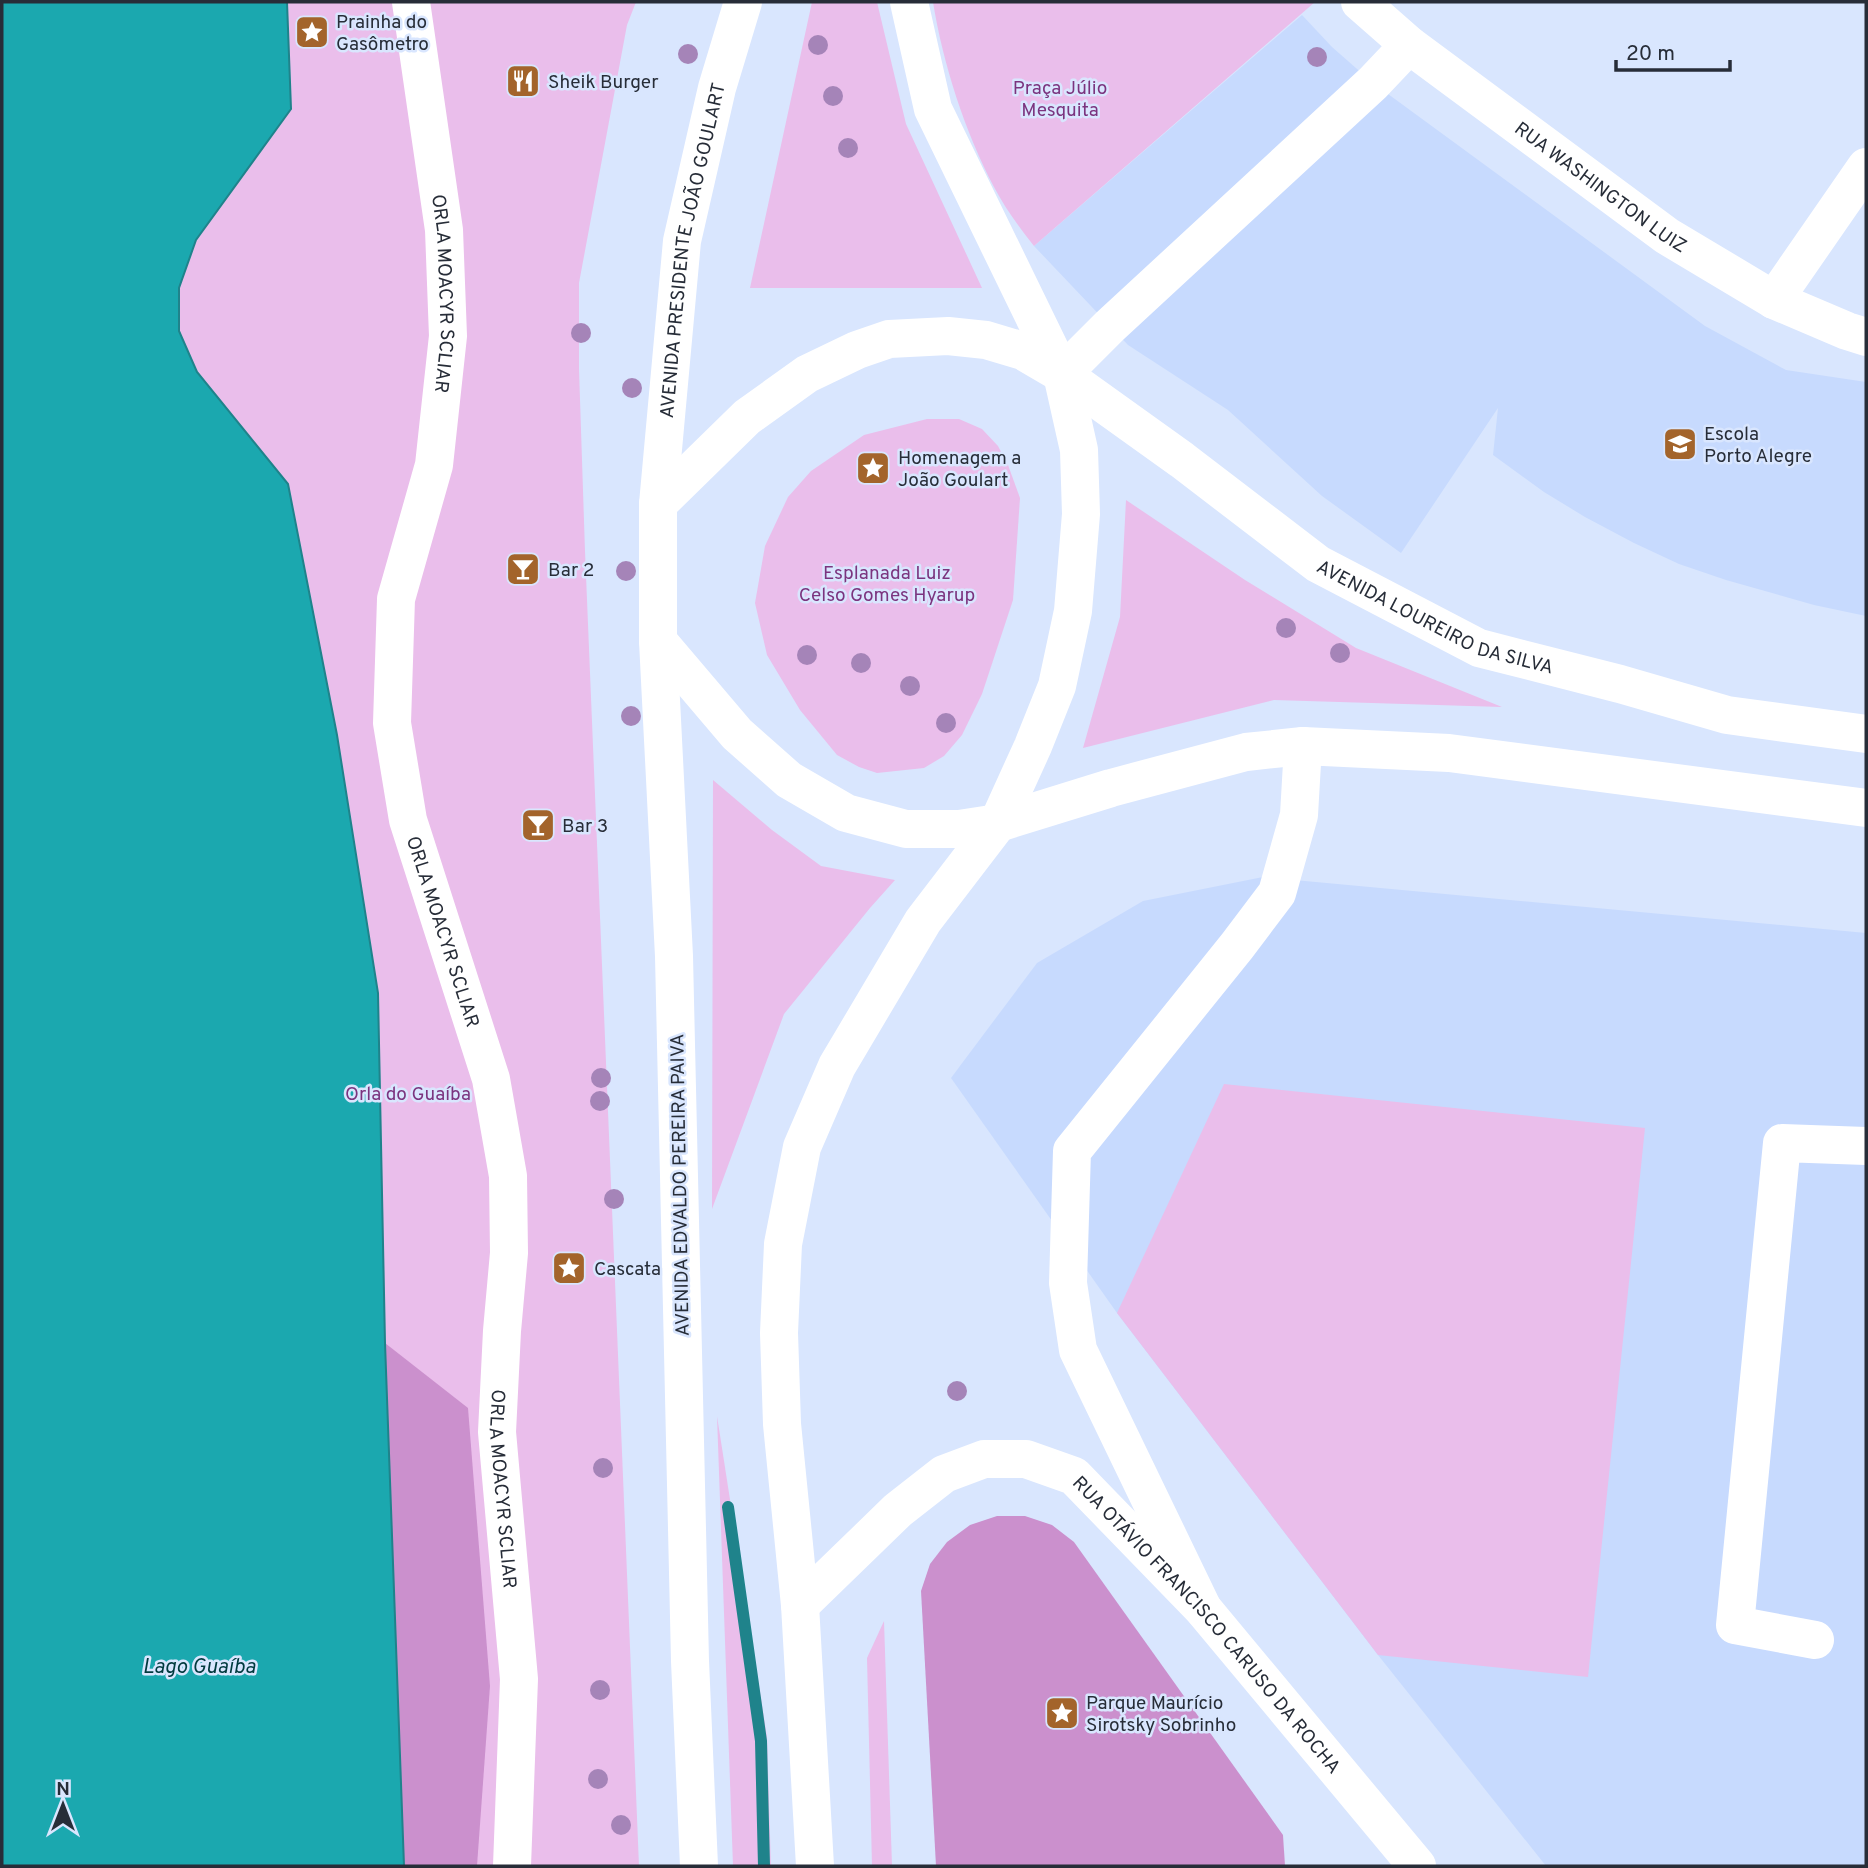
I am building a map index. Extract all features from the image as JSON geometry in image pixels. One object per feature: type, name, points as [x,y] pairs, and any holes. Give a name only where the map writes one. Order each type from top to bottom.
[{"type":"main road","name":"ORLA MOACYR SCLIAR","points":[[411,2],[444,230],[449,336],[434,465],[396,600],[392,723],[408,820],[491,1079],[508,1176],[509,1253],[502,1331],[498,1432],[520,1679],[512,1866]]},
{"type":"main road","name":"AVENIDA PRESIDENTE JOÃO GOULART","points":[[658,504],[682,241],[717,88],[743,2]]},
{"type":"main road","points":[[815,1866],[800,1605],[782,1424],[779,1333],[783,1244],[802,1147],[837,1066],[923,921],[998,823],[1033,746],[1057,685],[1073,611],[1081,514],[1079,450],[1062,374],[933,109],[909,2]]},
{"type":"main road","name":"RUA WASHINGTON LUIZ","points":[[1360,2],[1409,45],[1667,236],[1774,300],[1866,337]]},
{"type":"main road","points":[[1062,374],[1110,326],[1373,83],[1409,45]]},
{"type":"main road","points":[[1774,300],[1866,167]]},
{"type":"main road","name":"AVENIDA LOUREIRO DA SILVA","points":[[658,504],[747,417],[807,374],[858,350],[889,340],[948,336],[986,340],[1023,352],[1062,374],[1182,460],[1318,564],[1479,648],[1727,715],[1866,734]]},
{"type":"main road","name":"AVENIDA EDVALDO PEREIRA PAIVA","points":[[658,504],[658,641],[674,956],[690,1661],[699,1866]]},
{"type":"main road","points":[[658,641],[737,734],[789,780],[846,813],[906,828],[959,828],[998,823],[1111,788],[1246,752],[1303,746],[1449,753],[1866,808]]},
{"type":"main road","points":[[1203,1609],[1078,1350],[1068,1283],[1072,1151],[1277,893],[1300,815],[1303,746]]},
{"type":"main road","points":[[1815,1640],[1735,1625],[1782,1143],[1866,1146]]},
{"type":"main road","name":"RUA OTÁVIO FRANCISCO CARUSO DA ROCHA","points":[[800,1605],[898,1510],[944,1475],[984,1459],[1027,1459],[1074,1476],[1203,1609],[1417,1866]]},
{"type":"shaded area","points":[[1302,15],[1332,47],[1373,83],[1705,326],[1786,370],[1866,382],[1866,616],[1814,605],[1679,564],[1585,517],[1544,492],[1493,455],[1498,408],[1401,553],[1322,496],[1228,410],[1128,345],[1034,246]]},
{"type":"shaded area","points":[[1263,877],[1866,933],[1866,1866],[1546,1866],[1378,1655],[1117,1313],[951,1078],[1037,963],[1143,901]]},
{"type":"shaded area","points":[[385,1343],[468,1408],[490,1686],[477,1866],[404,1866]]},
{"type":"shaded area","name":"Parque Maurício Sirotsky Sobrinho","points":[[997,1516],[1025,1516],[1052,1525],[1074,1542],[1283,1835],[1285,1866],[936,1866],[921,1591],[930,1564],[947,1542],[970,1525]]},
{"type":"green space","name":"Orla do Guaíba","points":[[273,2],[636,2],[627,25],[579,283],[579,369],[639,1866],[344,1866],[237,421],[197,372],[179,331],[179,288],[196,240],[234,188]]},
{"type":"green space","points":[[812,2],[877,2],[906,124],[982,288],[750,288]]},
{"type":"green space","name":"Praça Júlio Mesquita","points":[[933,2],[1315,2],[1034,246],[998,195],[983,166],[949,73]]},
{"type":"green space","name":"Esplanada Luiz Celso Gomes Hyarup","points":[[927,419],[959,419],[982,429],[998,446],[1008,465],[1020,498],[1013,600],[982,694],[962,735],[944,756],[924,768],[877,773],[837,755],[800,710],[767,655],[755,603],[765,546],[788,497],[811,471],[864,435]]},
{"type":"green space","points":[[1126,500],[1245,580],[1356,648],[1502,707],[1274,700],[1083,748],[1120,617]]},
{"type":"green space","points":[[713,780],[772,830],[821,866],[895,880],[784,1014],[712,1209]]},
{"type":"green space","points":[[1224,1084],[1645,1128],[1588,1677],[1378,1655],[1117,1313]]},
{"type":"green space","points":[[717,1416],[767,1737],[771,1866],[733,1866]]},
{"type":"green space","points":[[884,1621],[892,1866],[872,1866],[867,1658]]},
{"type":"water","name":"Lago Guaíba","points":[[2,2],[287,2],[291,109],[196,240],[179,288],[179,331],[197,372],[288,484],[337,735],[378,993],[385,1343],[404,1866],[2,1866]]},
{"type":"waterway","points":[[728,1507],[761,1741],[764,1866]]},
{"type":"place","name":"Prainha do Gasômetro","points":[[312,32]]},
{"type":"place","name":"Sheik Burger","points":[[523,81]]},
{"type":"place","name":"Escola Porto Alegre","points":[[1680,444]]},
{"type":"place","name":"Homenagem a João Goulart","points":[[873,468]]},
{"type":"place","name":"Bar 2","points":[[523,569]]},
{"type":"place","name":"Bar 3","points":[[538,825]]},
{"type":"place","name":"Cascata","points":[[569,1268]]},
{"type":"place","name":"Parque Maurício Sirotsky Sobrinho","points":[[1062,1713]]}]
